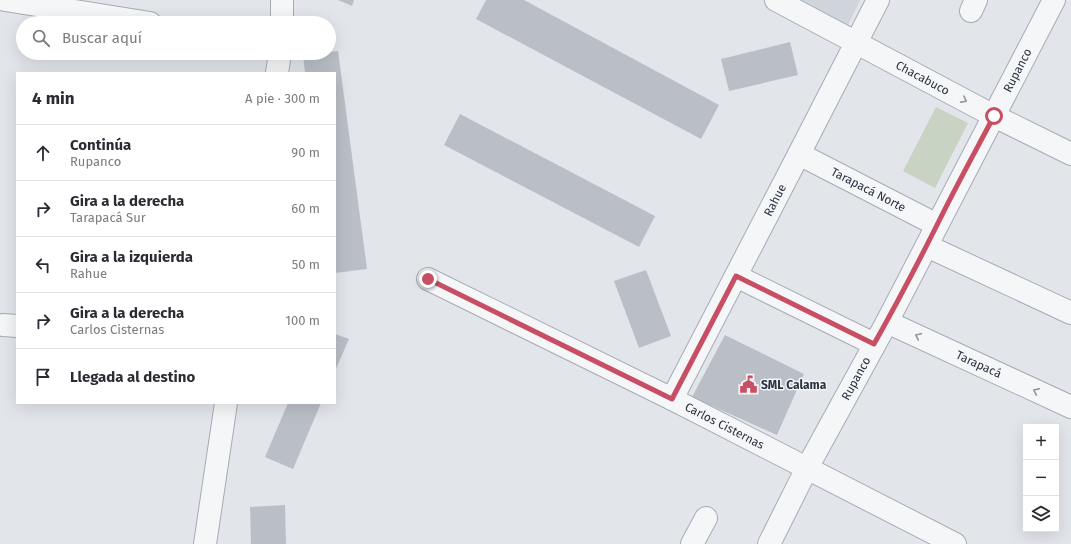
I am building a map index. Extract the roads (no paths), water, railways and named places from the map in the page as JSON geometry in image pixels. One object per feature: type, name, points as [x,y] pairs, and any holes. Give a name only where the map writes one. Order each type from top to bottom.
[{"type":"street","points":[[5,0],[106,16]]},
{"type":"street","points":[[282,0],[282,16]]},
{"type":"street","name":"Chacabuco","points":[[776,0],[994,116],[1071,154]]},
{"type":"street","name":"Rahue","points":[[672,399],[878,0]]},
{"type":"street","name":"Rupanco","points":[[769,544],[807,468],[927,246],[1054,0]]},
{"type":"street","points":[[277,72],[279,60]]},
{"type":"street","name":"Tarapacá Norte","points":[[799,154],[937,225]]},
{"type":"street","points":[[927,246],[1071,314]]},
{"type":"street","points":[[736,276],[874,344]]},
{"type":"street","name":"Carlos Cisternas","points":[[428,279],[672,399],[955,544]]},
{"type":"street","name":"Tarapacá","points":[[887,322],[1071,407]]},
{"type":"street","points":[[206,544],[226,404]]},
{"type":"street","points":[[692,544],[706,518]]},
{"type":"place","name":"SML Calama","points":[[748,385]]}]
